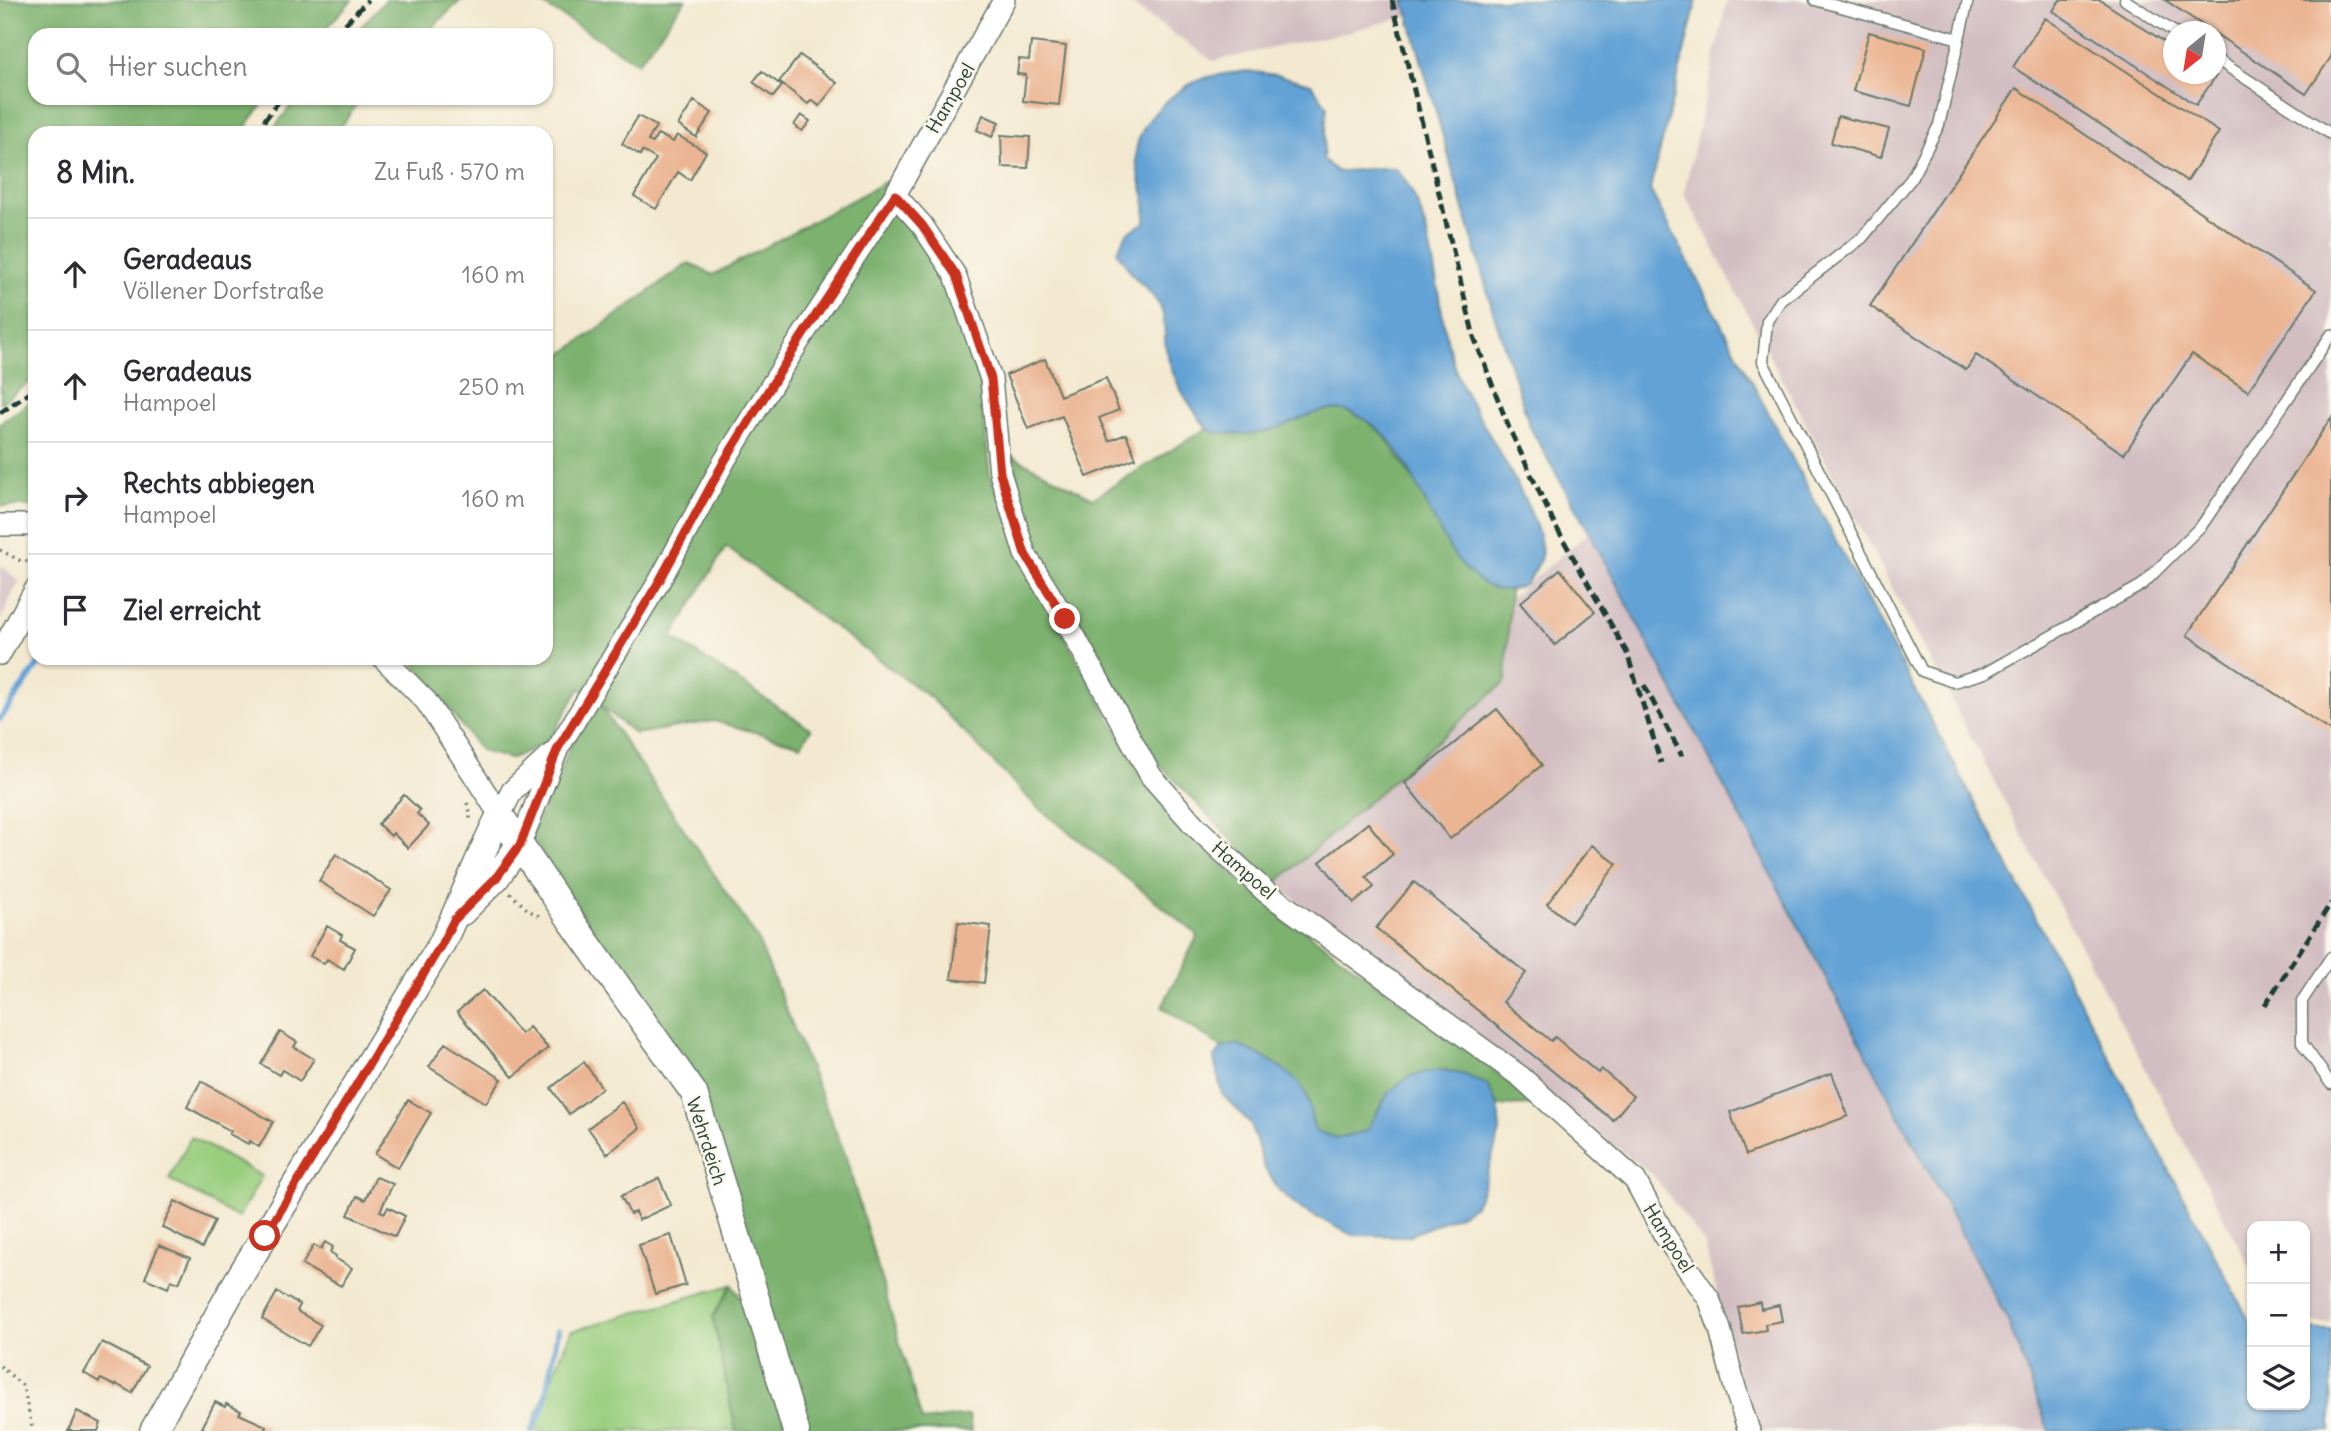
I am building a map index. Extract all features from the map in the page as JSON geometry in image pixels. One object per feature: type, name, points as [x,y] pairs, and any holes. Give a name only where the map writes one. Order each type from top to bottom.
[{"type":"street","name":"Hampoel","points":[[520,845],[558,748],[660,580],[725,460],[895,195],[988,33],[1004,0]]},
{"type":"street","name":"Hampoel","points":[[895,195],[922,225],[956,275],[991,379],[1000,473],[1025,554],[1065,619],[1151,776],[1195,827],[1266,892],[1521,1077],[1634,1180],[1665,1236],[1709,1299],[1749,1431]]},
{"type":"street","points":[[0,525],[28,525]]},
{"type":"street","points":[[0,654],[28,603]]},
{"type":"street","points":[[153,1431],[236,1283],[441,945],[500,815],[426,701],[378,665]]},
{"type":"street","name":"Hampoel","points":[[500,815],[512,791],[558,748]]},
{"type":"street","name":"Wehrdeich","points":[[500,815],[570,919],[694,1093],[796,1431]]},
{"type":"street","points":[[454,920],[496,878],[520,845]]},
{"type":"lane","points":[[1815,0],[1959,39]]},
{"type":"lane","points":[[1968,0],[1939,125],[1911,179],[1862,238],[1781,300],[1768,321],[1763,362],[1922,671],[1954,682],[1985,673],[2142,584],[2202,525],[2331,335]]},
{"type":"lane","points":[[2125,0],[2163,25]]},
{"type":"lane","points":[[2226,66],[2331,134]]},
{"type":"lane","points":[[2331,957],[2302,1001],[2302,1044],[2331,1084]]},
{"type":"path","points":[[0,550],[19,560],[28,561]]},
{"type":"path","points":[[463,794],[470,812],[470,844],[479,857]]},
{"type":"path","points":[[496,878],[528,910],[557,926],[570,919]]},
{"type":"path","points":[[0,1366],[23,1386],[33,1431]]},
{"type":"shaded area","points":[[1125,0],[1404,0],[1409,16],[1213,61]]},
{"type":"shaded area","points":[[1727,0],[2331,0],[2331,1323],[2310,1323],[2310,1221],[2247,1221],[2247,1262],[1684,193]]},
{"type":"shaded area","points":[[1589,532],[2008,1321],[2049,1431],[1753,1431],[1704,1243],[1654,1176],[1275,884],[1506,681],[1509,600]]},
{"type":"shaded area","points":[[0,565],[19,581],[0,621]]},
{"type":"green space","points":[[0,0],[352,0],[326,28],[28,28],[28,105],[262,105],[246,126],[28,126],[28,383],[1,403]]},
{"type":"green space","points":[[386,0],[461,0],[431,28],[360,28]]},
{"type":"green space","points":[[536,0],[685,0],[638,63]]},
{"type":"green space","points":[[292,105],[356,105],[342,126],[275,126]]},
{"type":"green space","points":[[887,181],[882,199],[919,235],[948,279],[980,384],[990,476],[1056,621],[1145,782],[1187,833],[1261,898],[1503,1077],[1535,1105],[1498,1106],[1487,1085],[1444,1070],[1425,1072],[1409,1077],[1366,1131],[1337,1138],[1315,1131],[1305,1092],[1292,1077],[1236,1044],[1222,1048],[1162,1007],[1198,935],[1035,805],[932,699],[726,547],[672,637],[811,729],[801,745],[714,721],[635,734],[600,705],[757,938],[845,1154],[922,1421],[969,1415],[971,1431],[804,1431],[699,1090],[531,837],[571,745],[597,702],[580,688],[548,742],[510,759],[481,751],[415,665],[553,665],[553,361],[689,263],[713,275]]},
{"type":"green space","points":[[28,404],[28,506],[0,506],[0,423]]},
{"type":"green space","points":[[1342,409],[1363,418],[1383,434],[1416,483],[1444,537],[1467,571],[1495,588],[1510,590],[1506,681],[1275,884],[1158,763],[1034,544],[1012,456],[1093,498],[1207,428],[1220,432],[1246,433],[1317,412]]},
{"type":"green space","points":[[191,1137],[262,1176],[238,1218],[169,1179]]},
{"type":"green space","points":[[732,1285],[713,1317],[736,1431],[530,1431],[571,1331]]},
{"type":"green space","points":[[732,1285],[750,1311],[787,1431],[736,1431],[713,1317]]},
{"type":"water","points":[[1404,0],[1697,0],[1650,190],[2247,1317],[2247,1410],[2310,1410],[2310,1329],[2331,1330],[2331,1431],[2049,1431],[2008,1321],[1589,532],[1530,427],[1493,311]]},
{"type":"water","points":[[1247,71],[1311,84],[1327,106],[1323,159],[1336,171],[1395,168],[1410,188],[1429,241],[1445,331],[1461,384],[1534,520],[1541,556],[1537,568],[1526,584],[1499,590],[1472,575],[1444,538],[1396,449],[1381,432],[1363,418],[1348,411],[1334,409],[1259,433],[1219,433],[1204,425],[1182,391],[1168,357],[1162,311],[1117,252],[1127,233],[1145,222],[1145,200],[1136,159],[1138,140],[1158,109],[1189,85],[1205,78]]},
{"type":"water","points":[[1236,1044],[1274,1063],[1292,1076],[1306,1095],[1315,1131],[1337,1138],[1366,1131],[1389,1092],[1409,1077],[1444,1070],[1466,1075],[1487,1085],[1498,1106],[1500,1132],[1475,1205],[1461,1214],[1408,1236],[1352,1235],[1301,1209],[1279,1190],[1264,1167],[1251,1124],[1222,1094],[1214,1059],[1222,1048]]},
{"type":"building","points":[[2060,0],[2100,0],[2163,41],[2163,83],[2053,11]]},
{"type":"building","points":[[2165,0],[2331,0],[2331,57],[2306,94],[2226,41],[2226,21],[2196,21]]},
{"type":"building","points":[[2045,18],[2219,132],[2187,181],[2013,67]]},
{"type":"building","points":[[1869,32],[1926,48],[1911,106],[1853,91]]},
{"type":"building","points":[[1031,42],[1066,46],[1059,105],[1023,101],[1026,75],[1017,74],[1019,59],[1029,60]]},
{"type":"building","points":[[800,55],[837,83],[819,106],[812,100],[808,104],[779,82]]},
{"type":"building","points":[[762,71],[782,86],[773,97],[753,82]]},
{"type":"building","points":[[2164,84],[2210,84],[2196,105]]},
{"type":"building","points":[[2016,88],[2316,290],[2248,391],[2192,354],[2124,454],[1976,355],[1966,370],[1870,306]]},
{"type":"building","points":[[694,101],[712,113],[696,137],[678,125]]},
{"type":"building","points":[[801,115],[810,121],[802,131],[794,125]]},
{"type":"building","points":[[983,115],[999,122],[992,137],[977,130]]},
{"type":"building","points":[[638,116],[656,126],[648,141],[653,143],[658,134],[673,142],[677,135],[706,152],[690,180],[678,172],[656,209],[634,196],[656,159],[642,151],[640,155],[622,144]]},
{"type":"building","points":[[1838,116],[1889,129],[1881,157],[1831,143]]},
{"type":"building","points":[[1001,135],[1030,137],[1028,168],[1002,167]]},
{"type":"building","points":[[1045,359],[1060,396],[1106,378],[1119,410],[1099,418],[1109,441],[1126,434],[1136,458],[1087,477],[1062,416],[1028,429],[1006,375]]},
{"type":"building","points":[[2331,418],[2331,731],[2187,635]]},
{"type":"building","points":[[1560,569],[1595,612],[1555,645],[1520,603]]},
{"type":"building","points":[[1497,709],[1542,765],[1450,839],[1405,783]]},
{"type":"building","points":[[404,795],[420,810],[417,814],[429,825],[408,848],[393,833],[391,836],[378,824]]},
{"type":"building","points":[[1368,823],[1393,854],[1366,877],[1374,887],[1354,903],[1320,862]]},
{"type":"building","points":[[1592,845],[1617,864],[1571,923],[1547,904]]},
{"type":"building","points":[[336,854],[391,890],[373,916],[319,881]]},
{"type":"building","points":[[1414,882],[1526,973],[1503,1002],[1551,1041],[1555,1037],[1598,1073],[1601,1069],[1633,1096],[1613,1120],[1376,928]]},
{"type":"building","points":[[958,922],[991,926],[984,983],[951,979]]},
{"type":"building","points":[[327,926],[342,935],[340,940],[355,948],[344,969],[327,959],[324,964],[310,956]]},
{"type":"building","points":[[483,990],[521,1034],[529,1027],[548,1048],[513,1077],[457,1012]]},
{"type":"building","points":[[280,1032],[297,1042],[294,1047],[314,1059],[300,1081],[282,1070],[279,1075],[261,1064]]},
{"type":"building","points":[[445,1043],[502,1079],[486,1103],[429,1067]]},
{"type":"building","points":[[584,1062],[602,1088],[569,1114],[551,1088]]},
{"type":"building","points":[[1832,1073],[1848,1116],[1746,1155],[1730,1112]]},
{"type":"building","points":[[201,1081],[273,1122],[259,1147],[229,1134],[231,1131],[187,1107]]},
{"type":"building","points":[[408,1100],[431,1113],[398,1168],[375,1154]]},
{"type":"building","points":[[622,1102],[640,1128],[607,1154],[588,1128]]},
{"type":"building","points":[[376,1177],[393,1184],[380,1211],[385,1213],[388,1207],[405,1216],[395,1237],[348,1215],[357,1196],[365,1200]]},
{"type":"building","points":[[659,1178],[671,1205],[639,1220],[635,1212],[630,1214],[621,1196]]},
{"type":"building","points":[[175,1201],[215,1221],[202,1248],[162,1227]]},
{"type":"building","points":[[671,1235],[686,1285],[655,1294],[639,1245]]},
{"type":"building","points":[[325,1242],[333,1247],[330,1252],[335,1258],[352,1268],[341,1286],[302,1265],[314,1245],[321,1249]]},
{"type":"building","points":[[159,1245],[190,1258],[179,1283],[171,1280],[168,1288],[145,1278]]},
{"type":"building","points":[[277,1292],[300,1305],[297,1311],[321,1325],[308,1346],[262,1319]]},
{"type":"building","points":[[1760,1302],[1761,1309],[1779,1305],[1782,1321],[1765,1324],[1766,1330],[1743,1334],[1738,1307]]},
{"type":"building","points":[[102,1342],[147,1366],[132,1393],[101,1379],[99,1382],[84,1373]]},
{"type":"building","points":[[215,1402],[241,1411],[239,1414],[266,1426],[264,1431],[208,1431],[202,1428]]},
{"type":"building","points":[[77,1411],[101,1423],[98,1431],[68,1431]]},
{"type":"waterway","points":[[0,719],[38,665]]},
{"type":"waterway","points":[[532,1431],[544,1406],[558,1330]]},
{"type":"railway","points":[[342,28],[368,0]]},
{"type":"railway","points":[[1392,0],[1474,337],[1509,428],[1555,525],[1627,653],[1661,763]]},
{"type":"railway","points":[[260,126],[276,105]]},
{"type":"railway","points":[[0,413],[28,394]]},
{"type":"railway","points":[[1644,685],[1682,756]]},
{"type":"railway","points":[[2265,1005],[2331,903]]},
{"type":"route","points":[[265,1236],[454,920],[496,878],[520,845],[558,748],[660,580],[725,460],[895,195],[922,225],[956,275],[991,379],[1000,473],[1025,554],[1065,619]]}]
